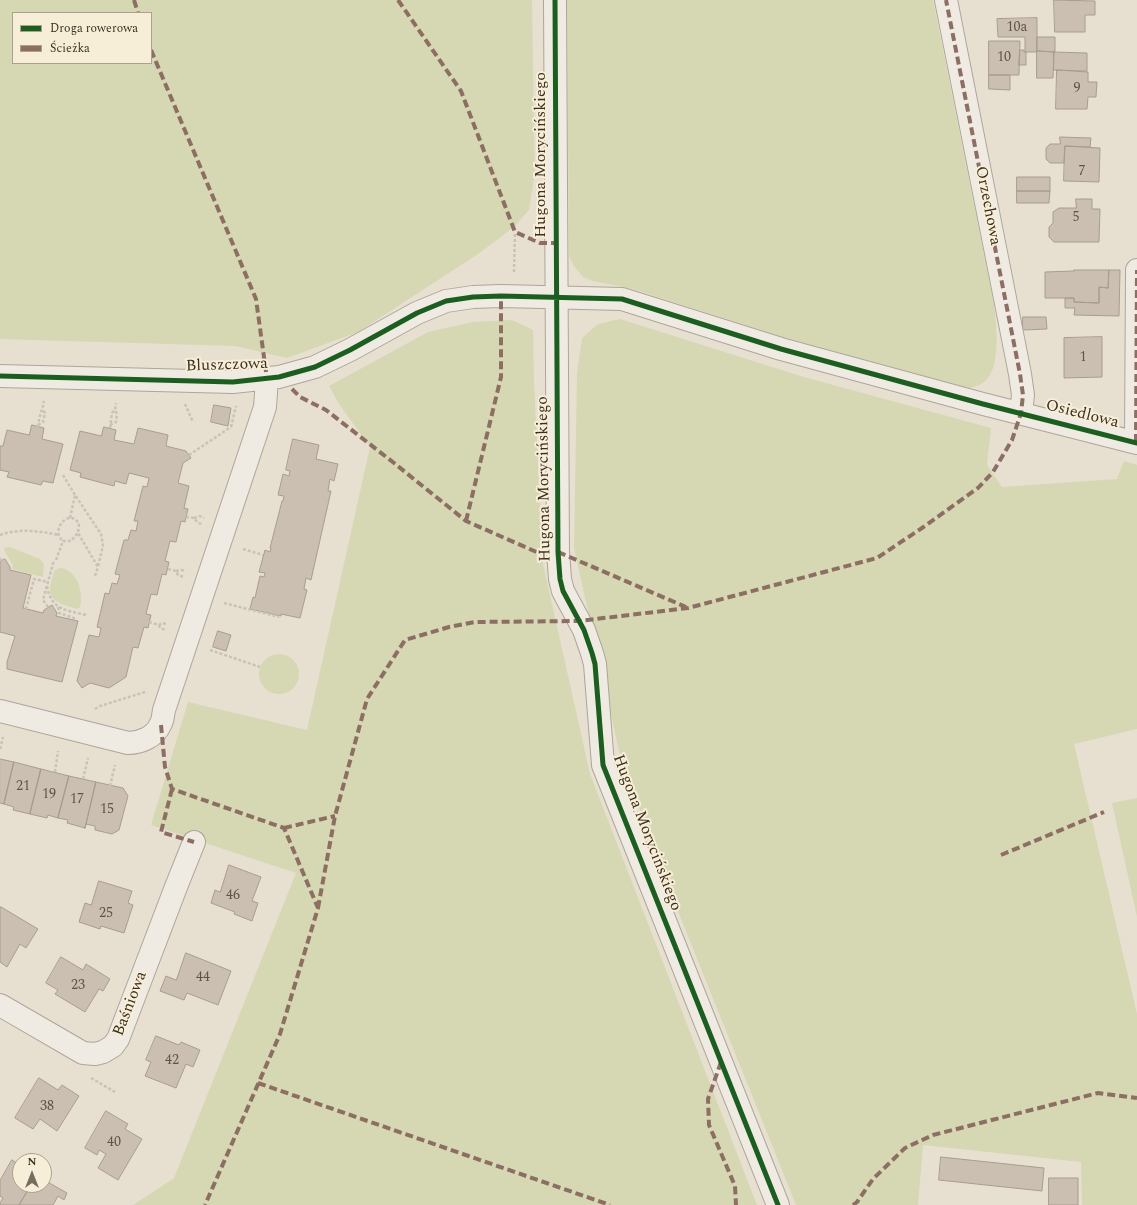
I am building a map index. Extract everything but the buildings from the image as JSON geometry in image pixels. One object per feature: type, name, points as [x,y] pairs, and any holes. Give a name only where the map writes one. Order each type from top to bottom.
[{"type":"street","name":"Hugona Morycińskiego","points":[[555,0],[558,566],[563,591],[584,630],[592,653],[596,675],[603,765],[778,1205]]},
{"type":"street","name":"Orzechowa","points":[[946,0],[1020,374],[1023,395],[1021,413]]},
{"type":"street","points":[[1137,270],[1137,442]]},
{"type":"street","name":"Bluszczowa","points":[[0,376],[233,382],[268,379],[302,371],[333,360],[417,313],[446,301],[473,297],[501,296],[556,298]]},
{"type":"street","name":"Osiedlowa","points":[[556,298],[622,299],[781,349],[1021,413],[1137,442]]},
{"type":"street","points":[[0,711],[132,743],[145,740],[157,731],[161,725],[164,710],[265,407],[268,379]]},
{"type":"street","name":"Baśniowa","points":[[0,1005],[83,1053],[100,1053],[113,1046],[118,1039],[194,842]]},
{"type":"path","points":[[501,296],[501,283],[514,282],[515,232]]},
{"type":"path","points":[[42,409],[45,413],[43,422],[38,426],[39,416],[46,397]]},
{"type":"path","points":[[115,410],[117,414],[116,422],[110,427],[112,413],[115,410],[118,399]]},
{"type":"path","points":[[183,401],[193,422]]},
{"type":"path","points":[[230,433],[236,403]]},
{"type":"path","points":[[231,426],[237,428]]},
{"type":"path","points":[[189,455],[231,426]]},
{"type":"path","points":[[62,475],[101,534],[103,545],[95,576]]},
{"type":"path","points":[[70,518],[75,495]]},
{"type":"path","points":[[186,517],[194,518],[200,516]]},
{"type":"path","points":[[70,518],[78,522],[78,533],[71,541],[63,541],[60,539],[59,535],[59,527],[61,523],[70,518]]},
{"type":"path","points":[[194,518],[198,523],[204,524]]},
{"type":"path","points":[[0,535],[9,531],[27,530],[59,535]]},
{"type":"path","points":[[78,533],[98,567]]},
{"type":"path","points":[[48,607],[43,600],[55,560],[63,541]]},
{"type":"path","points":[[241,548],[263,556]]},
{"type":"path","points":[[168,569],[184,571]]},
{"type":"path","points":[[176,571],[178,575],[185,578]]},
{"type":"path","points":[[26,609],[34,579],[48,582]]},
{"type":"path","points":[[47,586],[51,600],[55,605],[86,615]]},
{"type":"path","points":[[222,603],[279,617]]},
{"type":"path","points":[[58,607],[58,613],[77,619]]},
{"type":"path","points":[[149,622],[159,625],[166,623]]},
{"type":"path","points":[[184,652],[197,655],[200,647],[260,667]]},
{"type":"path","points":[[94,710],[100,706],[156,688],[164,710]]},
{"type":"path","points":[[54,772],[59,747]]},
{"type":"path","points":[[83,779],[89,756]]},
{"type":"path","points":[[110,786],[116,762]]},
{"type":"green space","points":[[0,0],[532,0],[535,172],[529,210],[514,227],[478,254],[358,332],[287,358],[235,346],[0,339]]},
{"type":"green space","points":[[567,0],[933,0],[994,305],[996,354],[994,364],[987,379],[983,383],[968,388],[783,337],[633,289],[593,281],[583,277],[574,266],[569,256]]},
{"type":"green space","points":[[620,319],[804,377],[991,428],[987,465],[1002,487],[1117,479],[1124,461],[1137,465],[1137,729],[1074,744],[1137,1014],[1137,1205],[1082,1205],[1081,1162],[923,1145],[918,1205],[796,1205],[663,874],[620,755],[574,548],[577,373],[582,338],[598,324]]},
{"type":"green space","points":[[512,320],[533,330],[534,382],[543,564],[590,774],[757,1205],[133,1205],[174,1178],[296,873],[151,825],[188,702],[307,730],[370,447],[339,404],[329,386],[428,332],[473,322]]},
{"type":"green space","points":[[10,547],[40,559],[44,564],[43,577],[12,569],[13,565],[4,550],[4,548]]},
{"type":"green space","points":[[59,568],[70,572],[78,582],[81,601],[80,607],[77,609],[56,601],[51,594],[50,588],[55,570]]},
{"type":"green space","points":[[275,654],[283,654],[290,657],[296,663],[299,674],[296,685],[290,691],[283,694],[275,694],[268,691],[262,685],[259,678],[259,670],[262,663],[268,657]]},
{"type":"green space","points":[[1137,798],[1137,917],[1112,803]]},
{"type":"marked path","points":[[134,0],[138,12]]},
{"type":"marked path","points":[[398,0],[461,91],[515,232],[540,243],[556,243]]},
{"type":"marked path","points":[[318,908],[335,816],[367,699],[405,640],[449,627],[475,622],[579,621],[688,608],[877,558],[978,488],[993,472],[1012,440],[1021,413],[1023,395],[946,0]]},
{"type":"marked path","points":[[152,52],[256,299],[267,379]]},
{"type":"marked path","points":[[1136,442],[1137,270]]},
{"type":"marked path","points":[[466,521],[501,377],[501,296]]},
{"type":"marked path","points":[[292,389],[300,397],[326,410],[466,521],[541,554]]},
{"type":"marked path","points":[[558,552],[686,607]]},
{"type":"marked path","points":[[161,725],[165,767],[172,789],[284,828],[318,908],[280,1034],[205,1205]]},
{"type":"marked path","points":[[172,789],[161,832],[194,842]]},
{"type":"marked path","points":[[1001,855],[1104,812]]},
{"type":"marked path","points":[[284,828],[335,816]]},
{"type":"marked path","points":[[721,1062],[708,1099],[709,1125],[735,1186],[736,1205]]},
{"type":"marked path","points":[[258,1083],[610,1205]]},
{"type":"marked path","points":[[853,1205],[857,1202],[873,1179],[905,1148],[933,1135],[1098,1093],[1137,1098]]},
{"type":"cycle path","points":[[555,0],[558,552],[560,579],[563,591],[584,630],[595,664],[603,765],[778,1205]]},
{"type":"cycle path","points":[[0,376],[233,382],[279,377],[315,367],[350,350],[417,313],[446,301],[473,297],[501,296],[622,299],[781,349],[983,404],[1137,443]]}]
